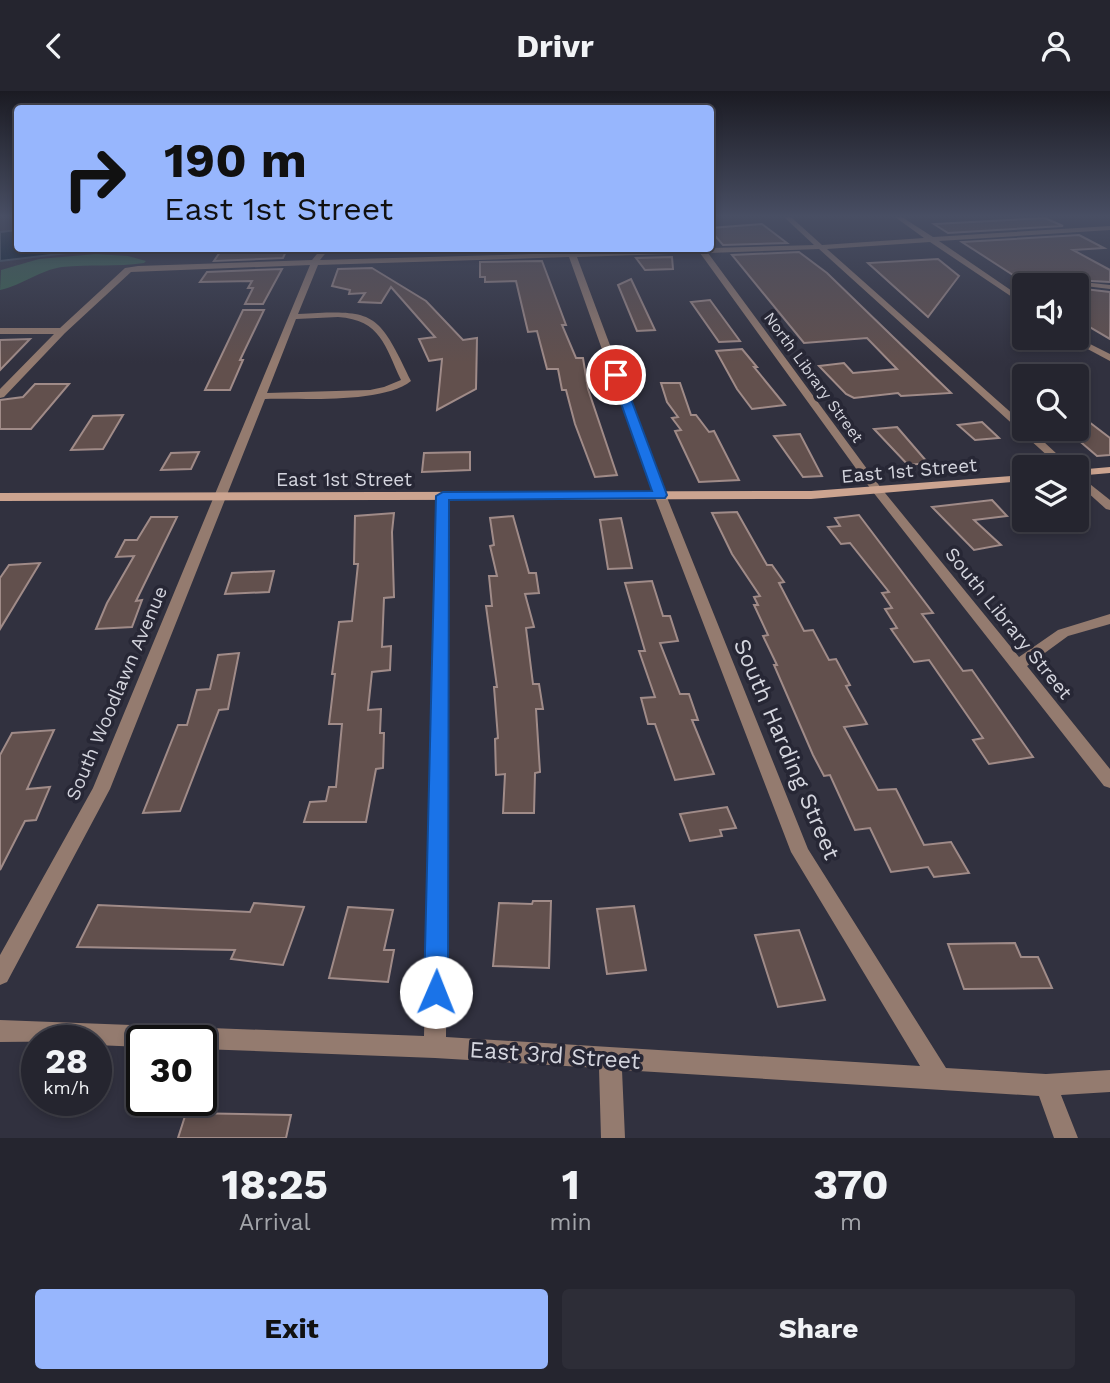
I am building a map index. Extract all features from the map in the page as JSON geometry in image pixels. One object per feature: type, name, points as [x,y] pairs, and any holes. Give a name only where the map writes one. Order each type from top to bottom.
[{"type":"street","points":[[0,395],[62,331],[128,270],[192,266]]},
{"type":"street","name":"South Woodlawn Avenue","points":[[0,975],[101,789],[314,266]]},
{"type":"street","name":"South Harding Street","points":[[576,266],[660,495],[800,852],[941,1080]]},
{"type":"street","name":"North Library Street","points":[[714,266],[877,490]]},
{"type":"street","points":[[841,266],[1053,455]]},
{"type":"street","points":[[971,266],[1012,294]]},
{"type":"street","points":[[1089,285],[1110,287]]},
{"type":"street","points":[[1001,286],[1012,286]]},
{"type":"street","points":[[261,396],[370,393],[387,390],[407,381],[381,333],[366,319],[346,316],[295,317]]},
{"type":"street","points":[[0,331],[62,331]]},
{"type":"street","points":[[1089,347],[1110,358]]},
{"type":"street","points":[[1089,473],[1110,470]]},
{"type":"street","name":"East 1st Street","points":[[0,497],[811,495],[1012,479]]},
{"type":"street","points":[[1089,487],[1110,506]]},
{"type":"street","name":"South Library Street","points":[[877,490],[1110,781]]},
{"type":"street","points":[[436,1047],[443,496]]},
{"type":"street","points":[[1018,665],[1063,633],[1110,619]]},
{"type":"street","name":"East 3rd Street","points":[[0,1031],[436,1047],[1046,1085],[1110,1081]]},
{"type":"street","points":[[610,1059],[613,1138]]},
{"type":"street","points":[[1046,1085],[1066,1138]]},
{"type":"green space","points":[[15,266],[86,266],[46,271],[0,290],[1,270]]},
{"type":"building","points":[[480,266],[544,266],[566,325],[562,325],[576,358],[583,358],[588,389],[617,475],[595,477],[575,424],[566,390],[562,390],[558,369],[547,369],[537,331],[528,332],[516,281],[485,282],[485,277],[480,277]]},
{"type":"building","points":[[642,266],[673,266],[673,269],[645,270]]},
{"type":"building","points":[[741,266],[817,266],[951,393],[901,396],[898,393],[854,398],[846,394],[819,366],[844,363],[853,373],[897,369],[867,338],[804,343]]},
{"type":"building","points":[[871,266],[946,266],[959,276],[928,317]]},
{"type":"building","points":[[999,266],[1102,266],[1110,270],[1110,282],[1089,281],[1089,273],[1012,274]]},
{"type":"building","points":[[372,268],[426,301],[463,340],[477,338],[476,389],[437,410],[442,359],[429,361],[419,339],[435,337],[391,287],[381,303],[359,302],[365,293],[349,294],[350,290],[332,286],[338,269]]},
{"type":"building","points":[[282,269],[263,304],[245,304],[253,288],[248,288],[252,281],[200,282],[207,272]]},
{"type":"building","points":[[631,279],[655,330],[637,331],[618,285]]},
{"type":"building","points":[[1089,290],[1110,292],[1110,339],[1089,327]]},
{"type":"building","points":[[710,300],[740,341],[719,342],[691,302]]},
{"type":"building","points":[[243,310],[264,310],[240,360],[243,360],[230,390],[205,390]]},
{"type":"building","points":[[30,339],[0,370],[0,340]]},
{"type":"building","points":[[742,349],[785,405],[752,409],[737,389],[716,351]]},
{"type":"building","points":[[661,383],[680,383],[691,415],[696,415],[709,432],[714,431],[739,480],[699,482],[675,431],[681,430],[672,418],[678,417],[667,402]]},
{"type":"building","points":[[35,384],[69,384],[31,429],[0,429],[0,400],[23,397]]},
{"type":"building","points":[[123,415],[103,449],[71,450],[93,416]]},
{"type":"building","points":[[982,422],[999,438],[975,440],[958,425]]},
{"type":"building","points":[[1089,422],[1110,438],[1110,455],[1097,456],[1080,441],[1089,441]]},
{"type":"building","points":[[897,427],[928,463],[908,465],[874,429]]},
{"type":"building","points":[[800,434],[822,476],[803,477],[774,436]]},
{"type":"building","points":[[199,452],[191,469],[161,470],[171,453]]},
{"type":"building","points":[[470,452],[470,470],[422,472],[424,453]]},
{"type":"building","points":[[992,500],[1007,516],[974,520],[1001,545],[974,550],[932,507]]},
{"type":"building","points":[[737,512],[767,565],[772,565],[784,582],[779,583],[804,631],[813,630],[829,660],[836,659],[850,685],[846,686],[867,724],[844,727],[878,790],[896,789],[924,845],[951,842],[969,873],[934,877],[928,867],[891,872],[870,828],[855,830],[830,775],[824,776],[813,755],[774,665],[777,665],[763,636],[768,635],[754,605],[758,605],[754,597],[760,596],[732,554],[712,513]]},
{"type":"building","points":[[394,513],[394,597],[384,598],[382,647],[391,646],[390,670],[372,672],[368,710],[381,709],[380,733],[384,733],[383,768],[376,769],[366,822],[304,822],[310,802],[326,801],[329,787],[336,787],[342,724],[329,724],[335,674],[332,674],[339,622],[352,621],[358,564],[354,564],[355,516]]},
{"type":"building","points":[[859,515],[933,613],[922,614],[963,671],[972,670],[1033,757],[989,764],[973,740],[983,738],[929,660],[914,662],[891,629],[897,628],[885,609],[892,608],[882,593],[889,592],[850,543],[841,544],[828,527],[840,526],[835,518]]},
{"type":"building","points":[[513,516],[529,573],[536,573],[539,593],[525,594],[534,627],[526,628],[533,684],[539,684],[543,709],[536,709],[540,772],[535,773],[534,813],[503,813],[505,774],[496,775],[495,739],[498,738],[494,687],[497,687],[486,606],[492,606],[489,576],[497,576],[490,546],[494,545],[490,518]]},
{"type":"building","points":[[151,517],[177,517],[136,601],[142,600],[132,627],[96,629],[107,603],[134,556],[116,557],[125,540],[137,540]]},
{"type":"building","points":[[621,518],[632,568],[608,569],[600,520]]},
{"type":"building","points":[[40,563],[0,629],[0,578],[9,565]]},
{"type":"building","points":[[274,571],[269,592],[225,594],[232,573]]},
{"type":"building","points":[[652,581],[663,616],[670,616],[678,641],[660,643],[680,694],[689,694],[698,720],[692,720],[714,774],[675,780],[655,724],[648,724],[641,698],[655,697],[639,651],[645,651],[625,583]]},
{"type":"building","points":[[239,653],[228,709],[219,710],[180,811],[143,813],[178,725],[187,725],[197,690],[210,689],[218,655]]},
{"type":"building","points":[[54,730],[27,789],[50,787],[36,820],[25,821],[0,870],[0,755],[12,733]]},
{"type":"building","points":[[727,807],[736,828],[720,830],[722,836],[690,841],[680,814]]},
{"type":"building","points":[[533,901],[551,901],[549,968],[493,966],[499,903],[532,904]]},
{"type":"building","points":[[254,903],[304,907],[283,965],[231,959],[235,950],[77,947],[98,905],[250,912]]},
{"type":"building","points":[[634,906],[646,970],[607,974],[597,909]]},
{"type":"building","points":[[348,907],[393,910],[384,950],[394,950],[388,982],[329,978]]},
{"type":"building","points":[[799,930],[825,1000],[778,1007],[755,935]]},
{"type":"building","points":[[1015,943],[1021,957],[1038,957],[1052,988],[964,989],[948,944]]},
{"type":"building","points":[[217,1114],[291,1115],[286,1138],[178,1138],[185,1116],[217,1116]]},
{"type":"route","points":[[436,992],[443,496],[660,495],[616,375]]}]
